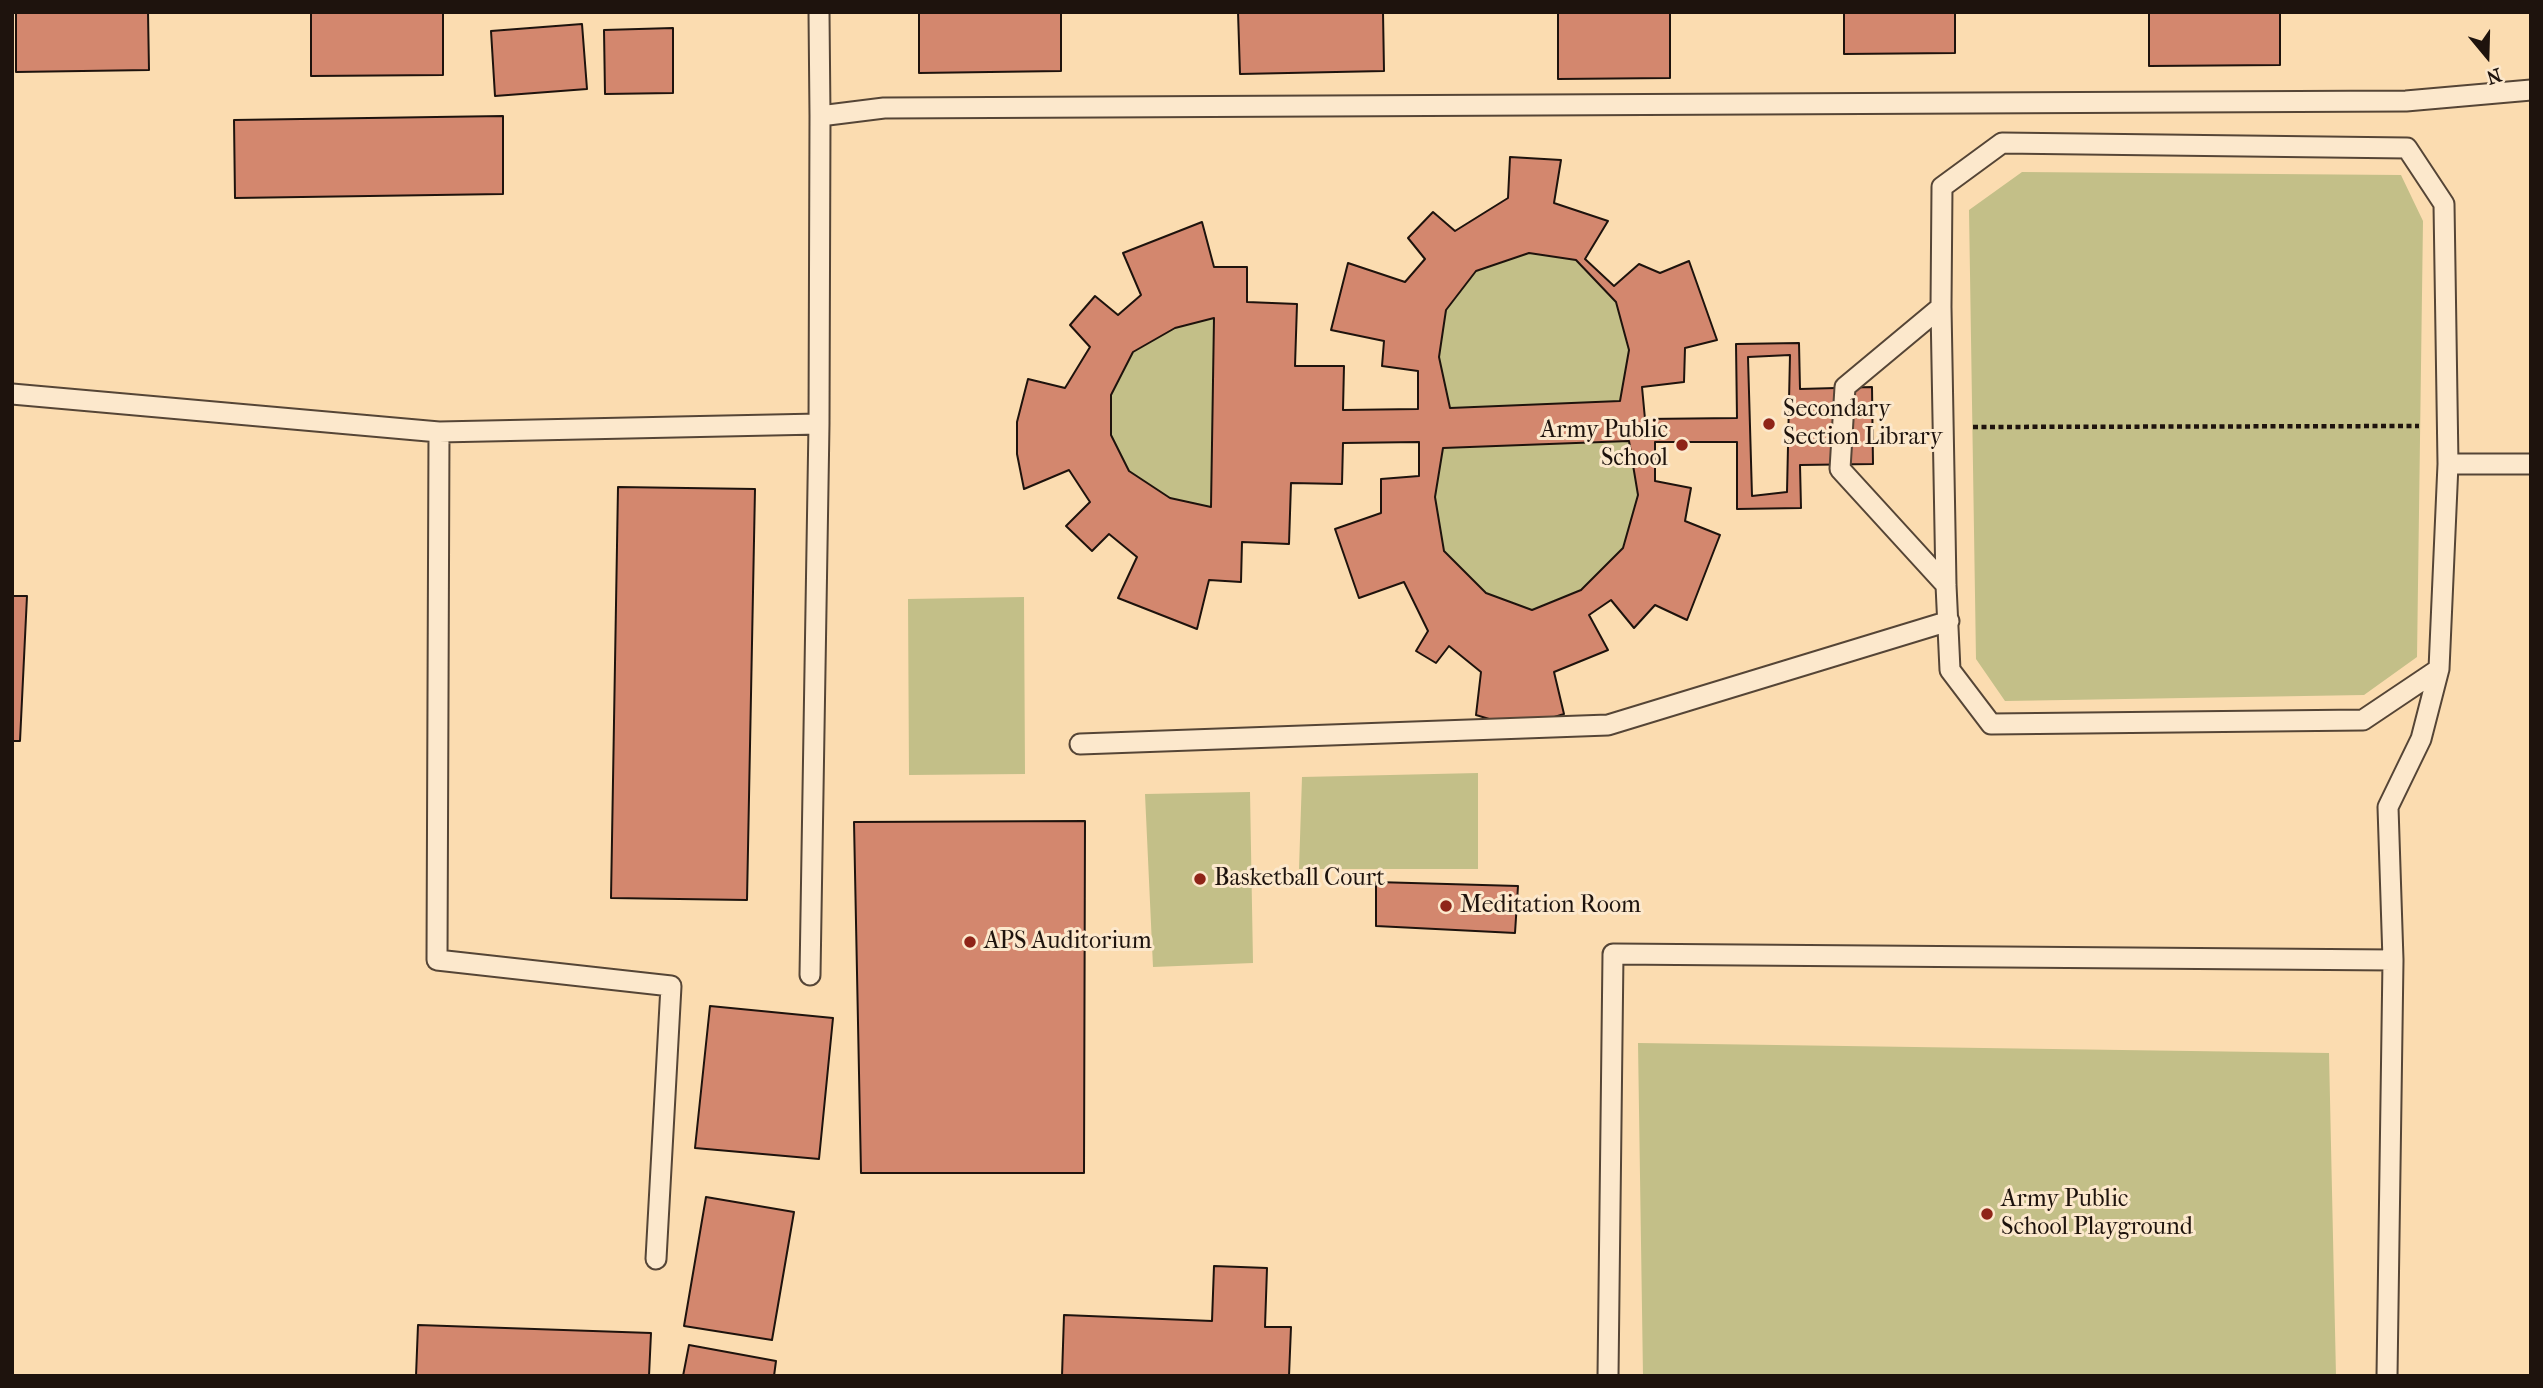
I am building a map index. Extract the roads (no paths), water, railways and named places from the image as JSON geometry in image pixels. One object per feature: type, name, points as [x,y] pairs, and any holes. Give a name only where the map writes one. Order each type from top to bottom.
[{"type":"lane","points":[[810,975],[819,424],[819,12]]},
{"type":"lane","points":[[820,116],[884,108],[2406,102],[2531,90]]},
{"type":"lane","points":[[2387,1376],[2393,961],[2388,807],[2421,739],[2439,669],[2448,464],[2444,204],[2407,148],[2002,143],[1942,187],[1941,307],[1950,670],[1991,724],[2363,720],[2439,669]]},
{"type":"lane","points":[[1941,307],[1845,387],[1840,469],[1946,585]]},
{"type":"lane","points":[[12,394],[439,432],[819,424]]},
{"type":"lane","points":[[439,432],[437,960],[671,986],[656,1259]]},
{"type":"lane","points":[[2448,464],[2531,464]]},
{"type":"lane","points":[[1080,744],[1608,725],[1949,621]]},
{"type":"lane","points":[[1608,1376],[1613,954],[2393,961]]},
{"type":"place","name":"Secondary Section Library","points":[[1769,424]]},
{"type":"place","name":"Army Public School","points":[[1682,445]]},
{"type":"place","name":"Basketball Court","points":[[1200,879]]},
{"type":"place","name":"Meditation Room","points":[[1446,906]]},
{"type":"place","name":"APS Auditorium","points":[[970,942]]},
{"type":"place","name":"Army Public School Playground","points":[[1987,1214]]}]
